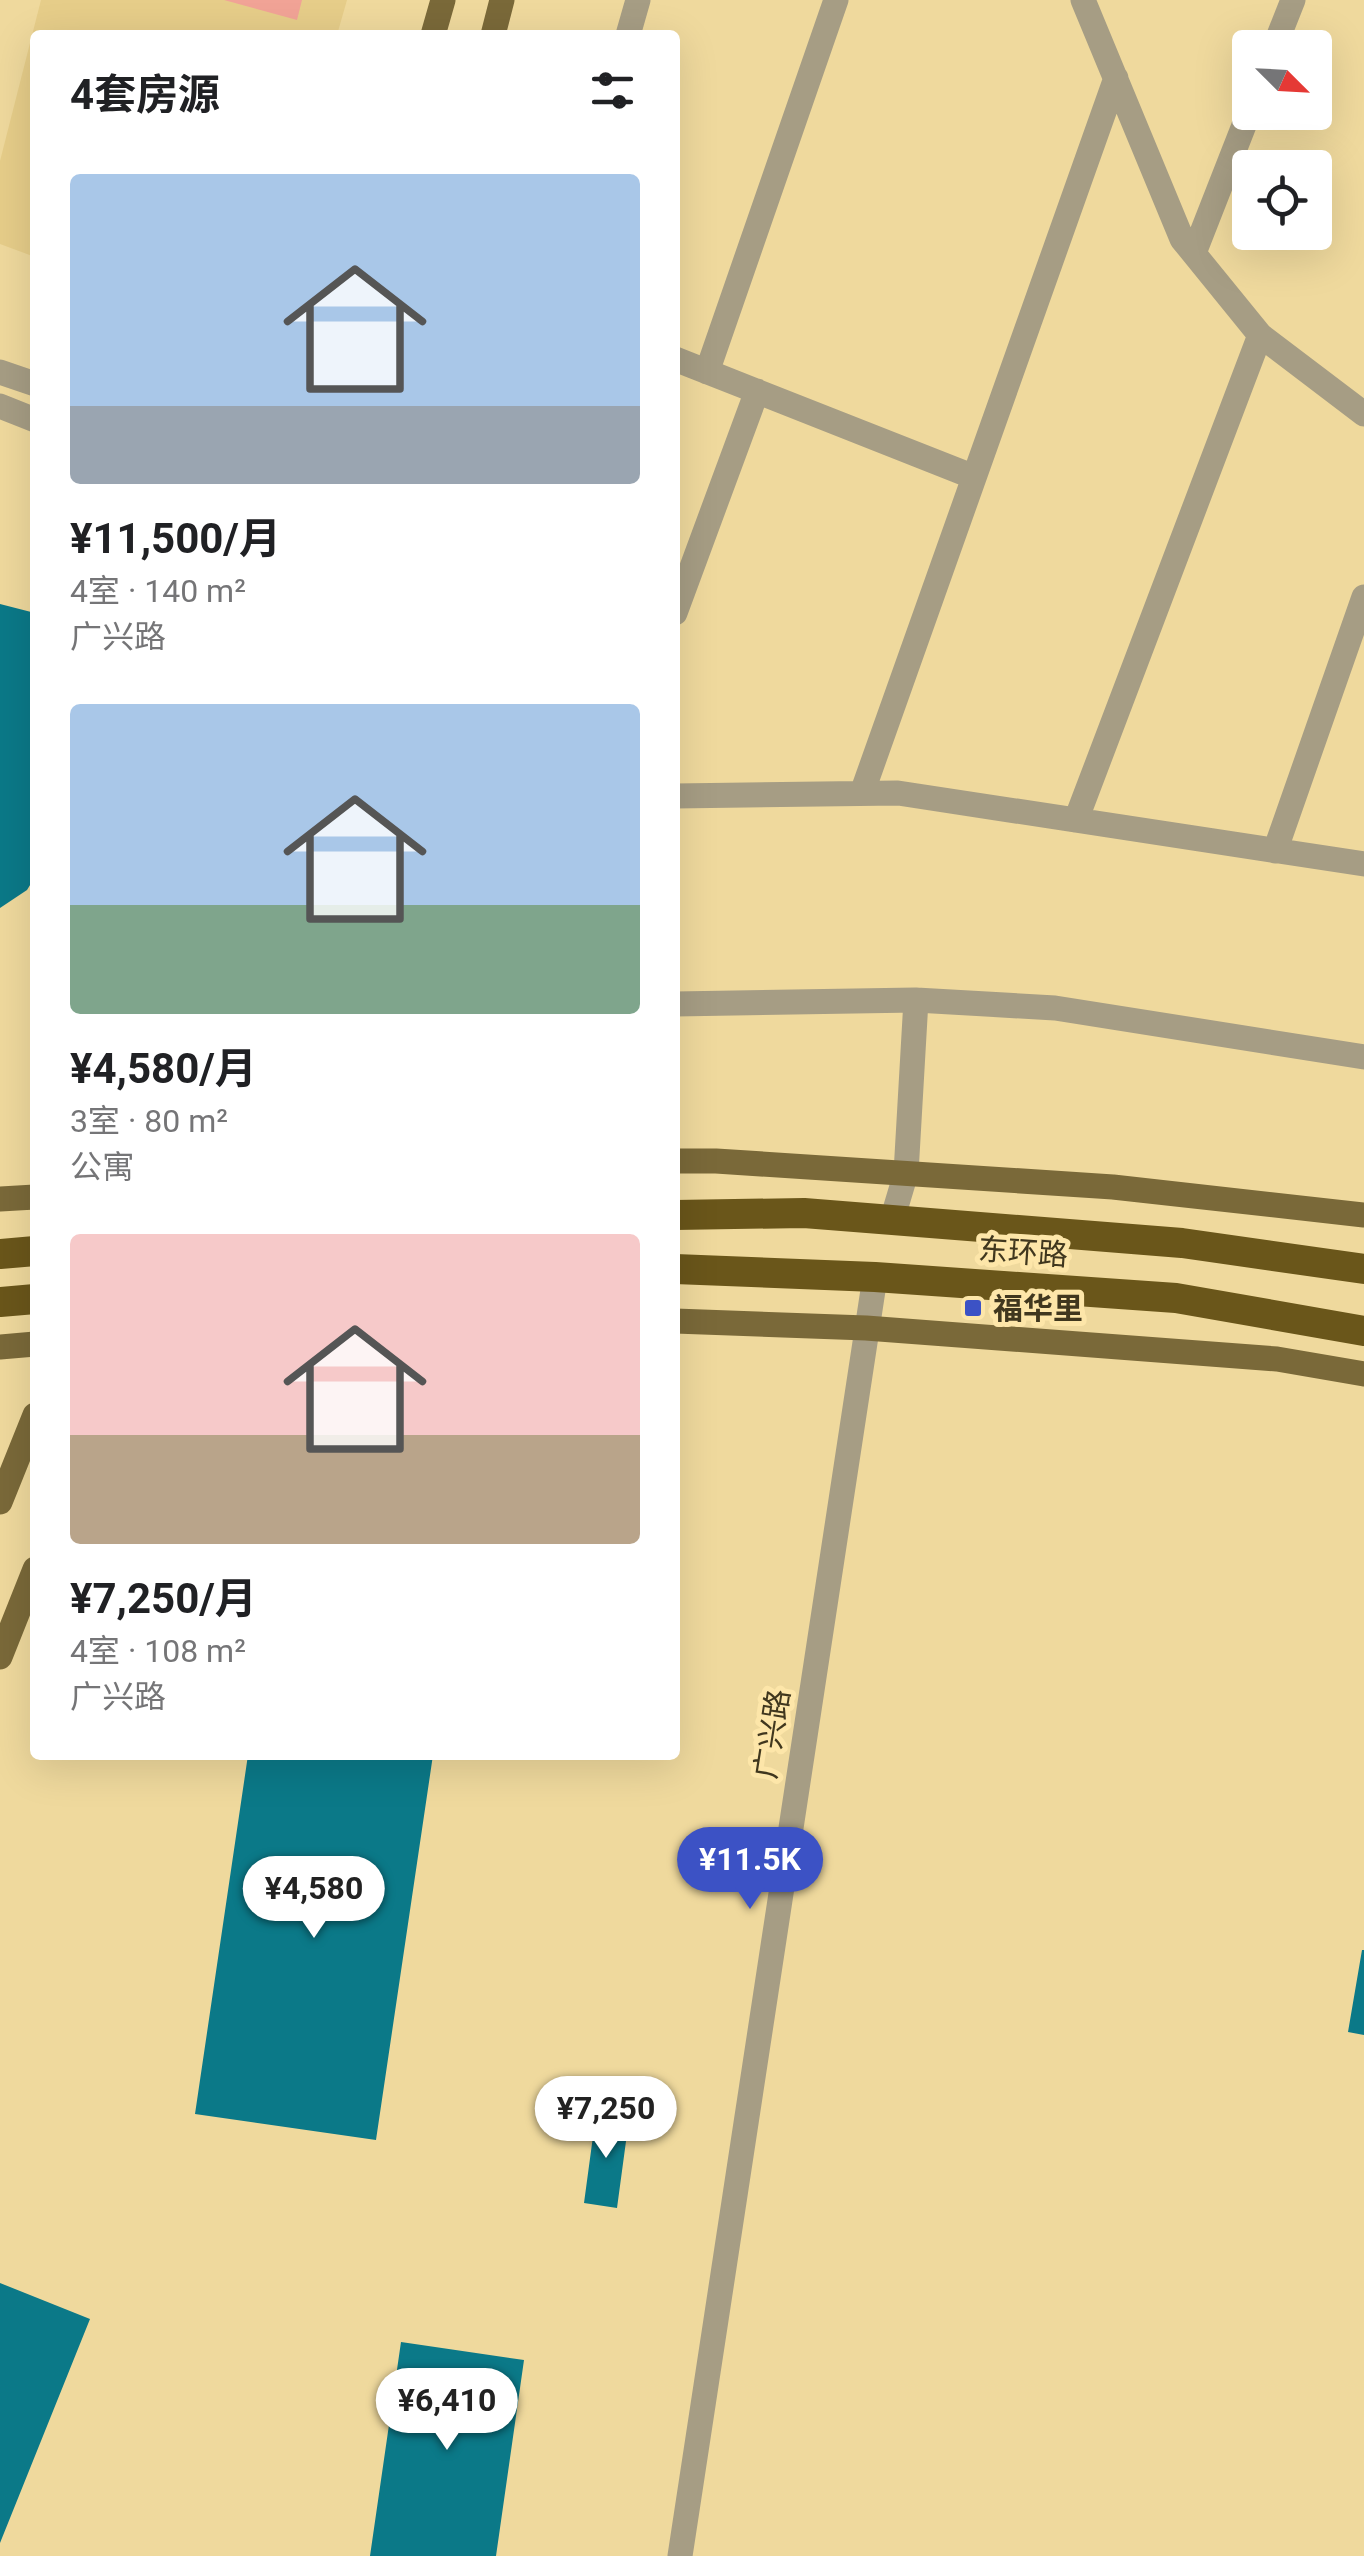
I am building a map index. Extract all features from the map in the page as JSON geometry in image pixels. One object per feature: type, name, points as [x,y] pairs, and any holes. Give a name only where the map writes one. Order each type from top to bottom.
[{"type":"highway","name":"东环路","points":[[680,1215],[804,1213],[1182,1243],[1364,1269]]},
{"type":"highway","points":[[0,1254],[30,1251]]},
{"type":"highway","name":"东环路","points":[[680,1268],[1176,1298],[1364,1330]]},
{"type":"highway","points":[[0,1302],[30,1300]]},
{"type":"main road","points":[[435,30],[443,0]]},
{"type":"main road","points":[[494,30],[502,0]]},
{"type":"main road","points":[[680,1161],[1114,1187],[1364,1215]]},
{"type":"main road","points":[[0,1199],[30,1196]]},
{"type":"main road","points":[[680,1320],[866,1328],[1277,1359],[1364,1374]]},
{"type":"main road","points":[[0,1347],[30,1344]]},
{"type":"main road","points":[[0,1502],[30,1427]]},
{"type":"main road","points":[[0,1658],[30,1583]]},
{"type":"street","points":[[629,30],[638,0]]},
{"type":"street","points":[[707,372],[836,0]]},
{"type":"street","points":[[1083,0],[1182,238],[1260,335],[1364,414]]},
{"type":"street","points":[[1281,30],[1293,0]]},
{"type":"street","points":[[862,793],[1116,78]]},
{"type":"street","points":[[1194,253],[1242,130]]},
{"type":"street","points":[[1076,820],[1260,335]]},
{"type":"street","points":[[680,361],[974,477]]},
{"type":"street","points":[[0,372],[30,382]]},
{"type":"street","points":[[680,600],[757,392]]},
{"type":"street","points":[[0,406],[30,418]]},
{"type":"street","points":[[1275,851],[1364,597]]},
{"type":"street","points":[[680,796],[898,793],[1364,864]]},
{"type":"street","points":[[892,1220],[906,1173],[916,1000]]},
{"type":"street","points":[[680,1004],[916,1000],[1055,1008],[1364,1057]]},
{"type":"street","name":"广兴路","points":[[680,2556],[875,1277]]},
{"type":"shaded area","points":[[41,0],[347,0],[338,30],[33,30]]},
{"type":"shaded area","points":[[224,0],[302,0],[297,20]]},
{"type":"shaded area","points":[[30,43],[30,255],[0,244],[0,161]]},
{"type":"building","points":[[0,604],[30,612],[30,885],[0,908]]},
{"type":"building","points":[[247,1760],[432,1760],[376,2140],[195,2114]]},
{"type":"building","points":[[1364,1950],[1364,2035],[1348,2032]]},
{"type":"building","points":[[596,2114],[629,2119],[617,2208],[584,2203]]},
{"type":"building","points":[[0,2283],[90,2319],[0,2543]]},
{"type":"building","points":[[401,2342],[524,2360],[496,2556],[370,2556]]},
{"type":"place","name":"福华里","points":[[973,1308]]}]
